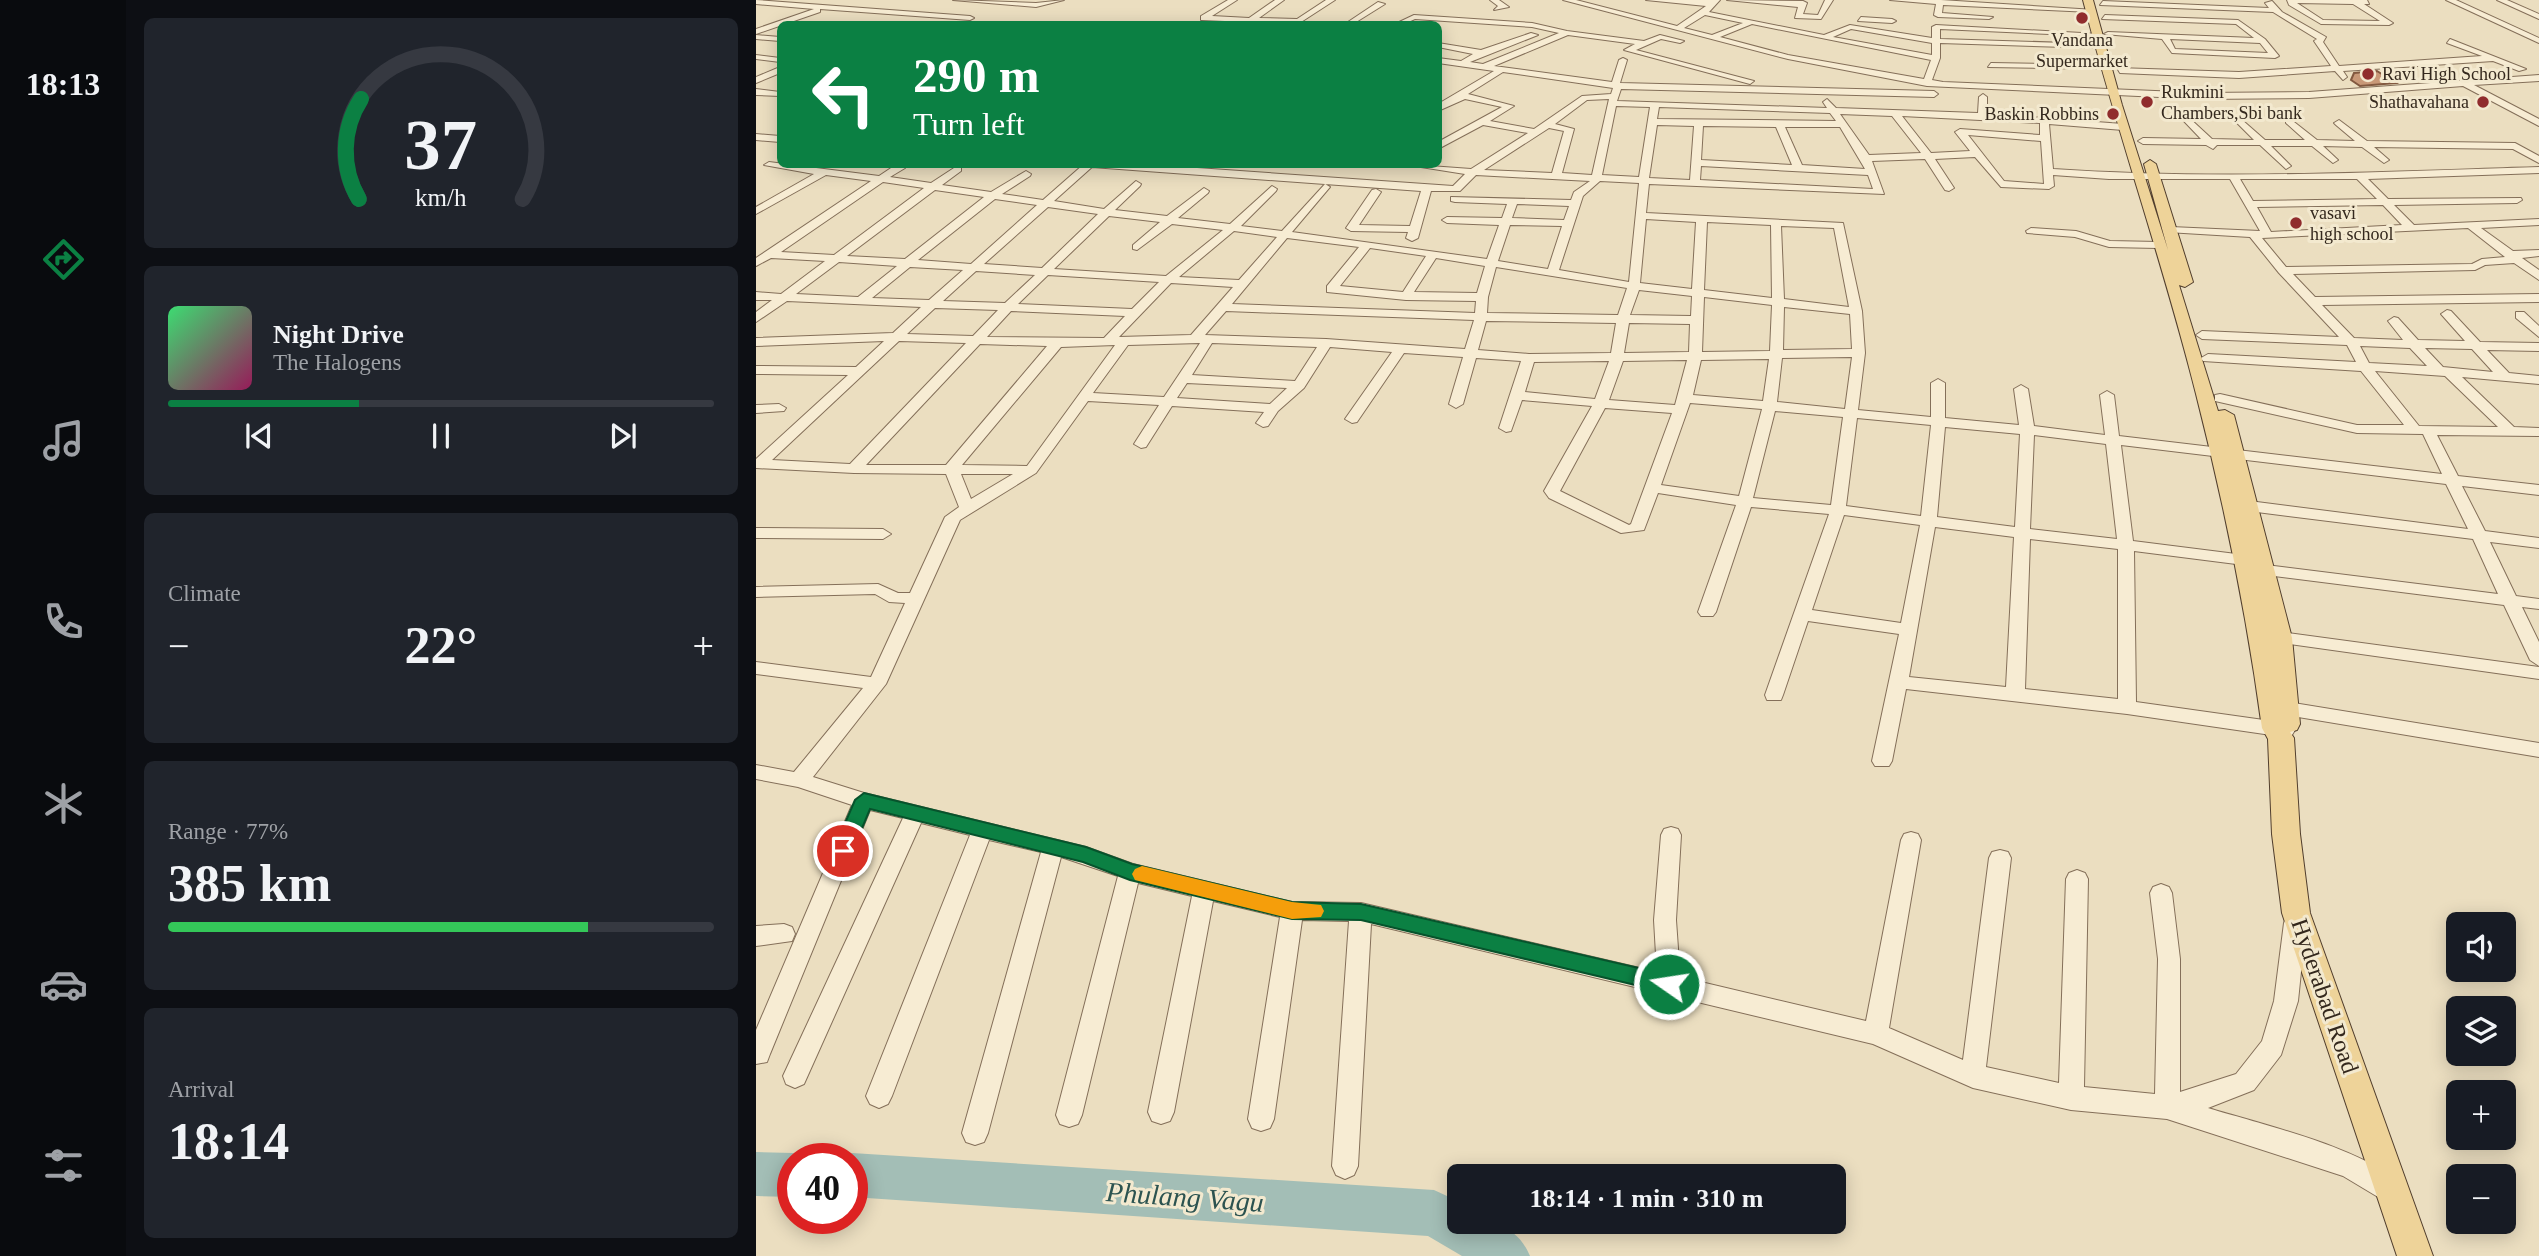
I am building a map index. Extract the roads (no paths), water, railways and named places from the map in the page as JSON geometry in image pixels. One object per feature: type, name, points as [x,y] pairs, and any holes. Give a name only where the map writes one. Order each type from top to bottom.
[{"type":"main road","points":[[2090,5],[2103,21],[2123,127],[2171,230],[2220,398],[2244,560],[2280,723]]},
{"type":"main road","points":[[2116,88],[2143,141],[2145,175],[2158,245],[2249,506],[2266,570],[2281,638],[2280,723]]},
{"type":"main road","name":"Hyderabad Road","points":[[2280,723],[2286,834],[2296,913],[2415,1256]]},
{"type":"street","points":[[785,21],[843,0]]},
{"type":"street","points":[[957,0],[1042,5],[1060,0]]},
{"type":"street","points":[[963,21],[1014,0]]},
{"type":"street","points":[[1233,0],[1205,18],[1266,21]]},
{"type":"street","points":[[1251,20],[1280,0]]},
{"type":"street","points":[[1300,21],[1331,0]]},
{"type":"street","points":[[1567,0],[1647,22],[1723,33],[1833,64],[1882,68],[1930,80]]},
{"type":"street","points":[[1650,0],[1715,2]]},
{"type":"street","points":[[1731,0],[1803,3],[1798,16]]},
{"type":"street","points":[[1787,15],[1821,18],[1829,0]]},
{"type":"street","points":[[1857,48],[1884,33],[1892,21],[1894,0],[2032,7],[2090,5]]},
{"type":"street","points":[[2061,0],[2090,5],[2103,21],[2164,36],[2262,41]]},
{"type":"street","points":[[2450,0],[2539,41]]},
{"type":"street","points":[[2501,0],[2539,17]]},
{"type":"street","points":[[1788,57],[1846,27],[1936,41],[1988,43],[2103,21],[2168,2],[2268,1],[2276,10],[2323,39],[2318,41],[2348,91]]},
{"type":"street","points":[[2290,1],[2359,1],[2389,23],[2316,21],[2290,1]]},
{"type":"street","points":[[756,2],[970,18]]},
{"type":"street","points":[[1681,26],[1704,13],[1715,2]]},
{"type":"street","points":[[1930,80],[1936,58],[1936,27],[1940,2]]},
{"type":"street","points":[[2168,2],[2187,37]]},
{"type":"street","points":[[2223,2],[2276,10]]},
{"type":"street","points":[[1936,27],[2230,14],[2223,2]]},
{"type":"street","points":[[1354,21],[1381,4]]},
{"type":"street","points":[[2032,7],[2041,25]]},
{"type":"street","points":[[1704,13],[1825,38],[1857,48],[1936,58]]},
{"type":"street","points":[[1938,15],[2000,18]]},
{"type":"street","points":[[1405,21],[1414,17],[1532,25],[1567,33],[1644,43]]},
{"type":"street","points":[[2178,17],[2238,22],[2262,41],[2288,73]]},
{"type":"street","points":[[1845,18],[1892,21]]},
{"type":"street","points":[[756,20],[777,22]]},
{"type":"street","points":[[1637,26],[1647,22]]},
{"type":"street","points":[[1711,38],[1751,22]]},
{"type":"street","points":[[756,35],[777,24]]},
{"type":"street","points":[[1681,26],[1694,34],[1788,57],[1873,73],[1930,80],[2047,83],[2197,96],[2309,95],[2539,78]]},
{"type":"street","points":[[2509,28],[2529,27]]},
{"type":"street","points":[[1606,38],[1627,30]]},
{"type":"street","points":[[1746,47],[1788,30]]},
{"type":"street","points":[[1463,63],[1481,52],[1545,31]]},
{"type":"street","points":[[1486,66],[1567,33]]},
{"type":"street","points":[[1676,41],[1694,34]]},
{"type":"street","points":[[756,35],[777,38]]},
{"type":"street","points":[[2164,36],[2197,96]]},
{"type":"street","points":[[1688,44],[1660,37],[1628,50],[1770,89]]},
{"type":"street","points":[[1891,51],[1913,37]]},
{"type":"street","points":[[2450,41],[2522,69]]},
{"type":"street","points":[[1982,116],[1988,43]]},
{"type":"street","points":[[1442,46],[1481,52]]},
{"type":"street","points":[[2172,51],[2275,56]]},
{"type":"street","points":[[1873,73],[1903,53]]},
{"type":"street","points":[[756,57],[777,60]]},
{"type":"street","points":[[1653,86],[1658,58]]},
{"type":"street","points":[[1442,60],[1616,85],[1770,89],[1817,82],[1986,80],[2116,88],[2184,73],[2288,73],[2494,58]]},
{"type":"street","points":[[1553,271],[1575,203],[1581,191],[1594,185],[1623,60]]},
{"type":"street","points":[[1817,82],[1833,64]]},
{"type":"street","points":[[1986,80],[2038,65],[2076,66],[2116,88]]},
{"type":"street","points":[[2038,65],[2047,83]]},
{"type":"street","points":[[2076,66],[2085,78]]},
{"type":"street","points":[[1442,106],[1502,69]]},
{"type":"street","points":[[758,78],[777,71]]},
{"type":"street","points":[[1986,80],[2091,102]]},
{"type":"street","points":[[1146,168],[1456,189],[1473,172],[1517,158],[1556,176],[1880,192],[1866,158],[1840,124],[1817,82]]},
{"type":"street","points":[[2463,83],[2539,123]]},
{"type":"street","points":[[756,92],[777,94]]},
{"type":"street","points":[[1442,96],[1510,106],[1442,144]]},
{"type":"street","points":[[1440,168],[1473,172],[1517,158],[1536,132],[1585,98],[1655,105],[1894,111],[2123,127]]},
{"type":"street","points":[[1655,105],[1644,180],[1634,286],[1623,318],[1617,358],[1601,402],[1552,491],[1554,495],[1631,531],[1638,527],[1653,488],[1683,404],[1695,356],[1702,217]]},
{"type":"street","points":[[1894,111],[1950,188]]},
{"type":"street","points":[[2519,112],[2539,111]]},
{"type":"street","points":[[1946,114],[1976,154],[2005,186],[2048,187],[2044,121]]},
{"type":"street","points":[[2185,117],[2220,153]]},
{"type":"street","points":[[2289,121],[2333,160]]},
{"type":"street","points":[[1483,122],[1536,132]]},
{"type":"street","points":[[1652,122],[1840,124]]},
{"type":"street","points":[[2241,122],[2286,166]]},
{"type":"street","points":[[1695,183],[1699,123]]},
{"type":"street","points":[[2339,123],[2384,160]]},
{"type":"street","points":[[1779,124],[1799,169]]},
{"type":"street","points":[[1547,125],[1569,129],[1556,176]]},
{"type":"street","points":[[1960,132],[2045,138]]},
{"type":"street","points":[[756,137],[777,139]]},
{"type":"street","points":[[2143,141],[2539,146]]},
{"type":"street","points":[[2403,146],[2421,160]]},
{"type":"street","points":[[2515,146],[2539,160]]},
{"type":"street","points":[[1866,158],[1976,154]]},
{"type":"street","points":[[756,159],[775,161]]},
{"type":"street","points":[[756,172],[775,161]]},
{"type":"street","points":[[1696,163],[1872,172]]},
{"type":"street","points":[[806,168],[1045,204],[1283,232],[1553,271],[1634,286],[1856,311]]},
{"type":"street","points":[[756,263],[898,168]]},
{"type":"street","points":[[1031,470],[854,469],[759,464],[933,303],[1086,168]]},
{"type":"street","points":[[756,318],[937,187],[957,169]]},
{"type":"street","points":[[2048,172],[2109,176],[2360,176],[2486,174],[2539,170]]},
{"type":"street","points":[[756,211],[824,172]]},
{"type":"street","points":[[859,301],[992,196],[1026,174]]},
{"type":"street","points":[[2486,174],[2497,182]]},
{"type":"street","points":[[2232,176],[2268,235]]},
{"type":"street","points":[[2360,176],[2410,227]]},
{"type":"street","points":[[854,469],[1007,308],[1136,184]]},
{"type":"street","points":[[1141,444],[1183,379],[1220,307],[1325,187]]},
{"type":"street","points":[[1409,250],[1427,188]]},
{"type":"street","points":[[799,780],[877,684],[953,517],[1031,470],[1085,397],[1117,340],[1136,313],[1168,280],[1233,227],[1272,189]]},
{"type":"street","points":[[1137,247],[1204,191]]},
{"type":"street","points":[[2507,191],[2530,211]]},
{"type":"street","points":[[1377,192],[1351,228],[1414,229]]},
{"type":"street","points":[[1455,199],[1575,203]]},
{"type":"street","points":[[1455,404],[1481,317],[1482,297],[1492,262],[1513,201]]},
{"type":"street","points":[[2249,204],[2386,203],[2530,211]]},
{"type":"street","points":[[2171,230],[2268,235],[2470,225],[2530,211]]},
{"type":"street","points":[[1642,216],[1776,221],[1841,227],[1856,311],[1859,352],[1854,412],[1838,510],[1774,695]]},
{"type":"street","points":[[1447,220],[1569,223]]},
{"type":"street","points":[[1707,612],[1745,502],[1770,404],[1776,354],[1776,221]]},
{"type":"street","points":[[2470,225],[2539,276]]},
{"type":"street","points":[[2031,232],[2076,234],[2109,244],[2158,245]]},
{"type":"street","points":[[2253,234],[2283,271],[2352,343],[2364,366],[2422,431],[2453,481],[2539,660]]},
{"type":"street","points":[[1367,245],[1331,289],[1406,296],[1482,297]]},
{"type":"street","points":[[756,253],[1239,284]]},
{"type":"street","points":[[2283,271],[2475,267],[2482,262],[2539,253]]},
{"type":"street","points":[[1406,296],[1433,254]]},
{"type":"street","points":[[756,296],[1136,313]]},
{"type":"street","points":[[2314,301],[2539,298]]},
{"type":"street","points":[[1220,307],[1481,317],[1697,320]]},
{"type":"street","points":[[2446,314],[2505,377]]},
{"type":"street","points":[[2520,315],[2539,333]]},
{"type":"street","points":[[2394,321],[2414,344],[2510,432]]},
{"type":"street","points":[[2202,335],[2352,343],[2539,348]]},
{"type":"street","points":[[756,342],[896,337],[1056,343],[1201,340],[1326,343],[1529,358],[1859,352]]},
{"type":"street","points":[[756,368],[784,341]]},
{"type":"street","points":[[951,469],[1056,343]]},
{"type":"street","points":[[1263,423],[1273,408],[1299,385],[1326,343]]},
{"type":"street","points":[[1352,419],[1401,348]]},
{"type":"street","points":[[1506,428],[1529,358]]},
{"type":"street","points":[[2208,358],[2444,371],[2538,381]]},
{"type":"street","points":[[756,368],[859,371]]},
{"type":"street","points":[[1183,379],[1299,385]]},
{"type":"street","points":[[1882,761],[1900,682],[1929,522],[1940,421],[1938,383]]},
{"type":"street","points":[[2015,696],[2027,430],[2021,389]]},
{"type":"street","points":[[2107,395],[2115,440],[2126,546],[2127,707]]},
{"type":"street","points":[[1518,396],[1601,402],[1770,404],[2228,452],[2539,490]]},
{"type":"street","points":[[1085,397],[1273,408]]},
{"type":"street","points":[[2220,398],[2357,429],[2539,432]]},
{"type":"street","points":[[756,409],[779,408]]},
{"type":"street","points":[[951,469],[967,507]]},
{"type":"street","points":[[1653,488],[1745,502],[1838,510],[2244,560]]},
{"type":"street","points":[[2249,506],[2539,543]]},
{"type":"street","points":[[756,533],[883,534]]},
{"type":"street","points":[[2266,570],[2539,604]]},
{"type":"street","points":[[756,592],[878,589],[895,598],[915,598]]},
{"type":"street","points":[[1802,614],[1908,630]]},
{"type":"street","points":[[2281,638],[2539,673]]},
{"type":"street","points":[[756,668],[877,684]]},
{"type":"street","points":[[1900,682],[2539,750]]},
{"type":"street","points":[[756,772],[799,780],[915,814],[1053,847],[1130,872],[1292,911],[1361,912],[1876,1034],[1973,1076],[2071,1098],[2167,1107],[2348,1165],[2372,1177],[2394,1194]]},
{"type":"street","points":[[758,1054],[864,800]]},
{"type":"street","points":[[795,1076],[915,814]]},
{"type":"street","points":[[879,1096],[982,831]]},
{"type":"street","points":[[1669,984],[1665,920],[1671,835]]},
{"type":"street","points":[[1876,1034],[1911,840]]},
{"type":"street","points":[[975,1133],[1053,847]]},
{"type":"street","points":[[1973,1076],[2000,858]]},
{"type":"street","points":[[1069,1115],[1130,872]]},
{"type":"street","points":[[2071,1098],[2077,879]]},
{"type":"street","points":[[1161,1112],[1204,888]]},
{"type":"street","points":[[2161,894],[2169,959],[2167,1107]]},
{"type":"street","points":[[1261,1119],[1292,911]]},
{"type":"street","points":[[1345,1166],[1361,912]]},
{"type":"street","points":[[2167,1107],[2197,1100],[2245,1082],[2272,1047],[2286,1001],[2296,913]]},
{"type":"street","points":[[756,936],[783,934]]},
{"type":"waterway","name":"Phulang Vagu","points":[[756,1174],[777,1175]]},
{"type":"waterway","name":"Phulang Vagu","points":[[868,1176],[1434,1213],[1506,1256]]},
{"type":"place","name":"Vandana Supermarket","points":[[2082,18]]},
{"type":"place","name":"Ravi High School","points":[[2368,74]]},
{"type":"place","name":"Rukmini Chambers,Sbi bank","points":[[2147,102]]},
{"type":"place","name":"Shathavahana","points":[[2483,102]]},
{"type":"place","name":"Baskin Robbins","points":[[2113,114]]},
{"type":"place","name":"vasavi high school","points":[[2296,223]]}]
